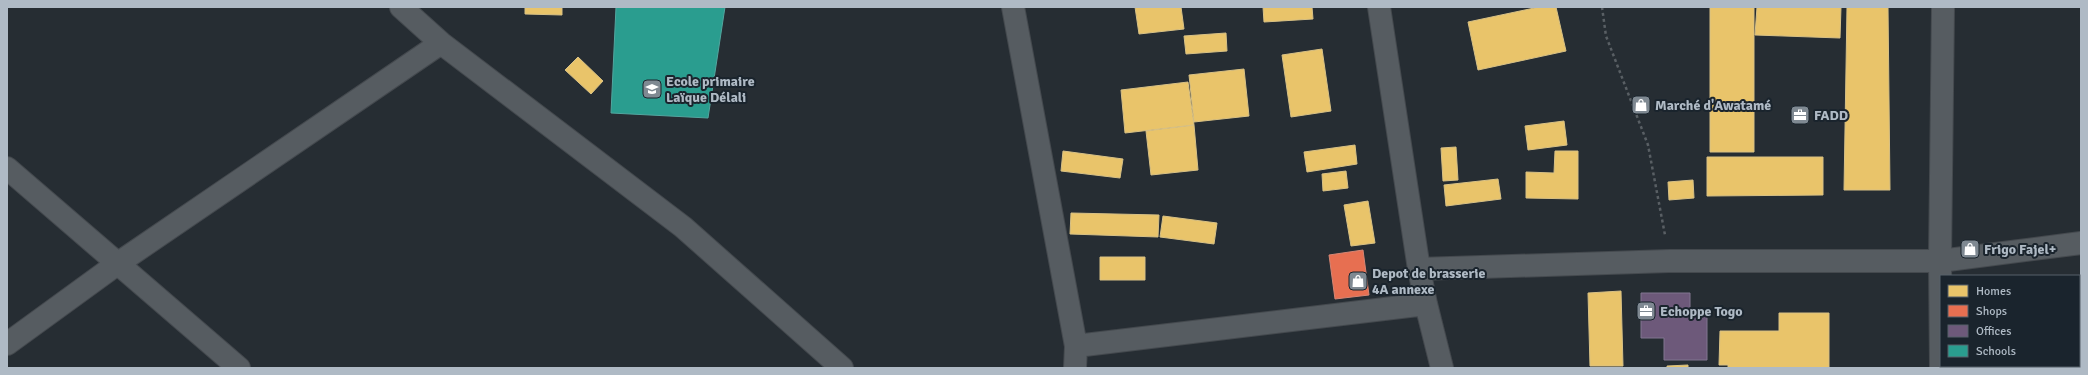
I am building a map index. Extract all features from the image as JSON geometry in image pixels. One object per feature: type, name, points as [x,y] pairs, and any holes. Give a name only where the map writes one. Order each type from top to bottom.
[{"type":"street","points":[[402,7],[441,43],[683,227],[842,368]]},
{"type":"street","points":[[1013,7],[1076,346],[1075,368]]},
{"type":"street","points":[[1380,7],[1419,269],[1442,368]]},
{"type":"street","points":[[1940,275],[1943,7]]},
{"type":"street","points":[[7,344],[117,264],[441,43]]},
{"type":"street","points":[[7,168],[239,368]]},
{"type":"street","points":[[1419,269],[1669,261],[1940,261],[2081,243]]},
{"type":"street","points":[[1076,346],[1426,304]]},
{"type":"path","points":[[1602,7],[1606,36],[1648,145],[1660,201],[1669,261]]},
{"type":"building: Homes","points":[[525,7],[562,7],[562,15],[525,14]]},
{"type":"building: Homes","points":[[1135,7],[1181,7],[1184,29],[1139,34]]},
{"type":"building: Homes","points":[[1263,7],[1312,7],[1313,19],[1264,22]]},
{"type":"building: Homes","points":[[1539,7],[1556,7],[1566,51],[1478,70],[1468,22]]},
{"type":"building: Homes","points":[[1710,7],[1754,7],[1754,152],[1710,152]]},
{"type":"building: Homes","points":[[1757,7],[1841,7],[1840,38],[1755,35]]},
{"type":"building: Homes","points":[[1847,7],[1888,7],[1890,190],[1844,190]]},
{"type":"building: Homes","points":[[1226,33],[1227,51],[1186,54],[1184,36]]},
{"type":"building: Homes","points":[[1322,49],[1331,111],[1291,117],[1282,55]]},
{"type":"building: Homes","points":[[578,57],[603,81],[591,94],[565,70]]},
{"type":"building: Homes","points":[[1244,69],[1249,116],[1194,122],[1189,75]]},
{"type":"building: Homes","points":[[1188,82],[1194,125],[1125,133],[1121,90]]},
{"type":"building: Homes","points":[[1564,121],[1567,145],[1528,150],[1525,126]]},
{"type":"building: Homes","points":[[1194,125],[1198,170],[1151,175],[1146,131]]},
{"type":"building: Homes","points":[[1355,145],[1357,164],[1307,172],[1304,152]]},
{"type":"building: Homes","points":[[1456,147],[1458,180],[1443,181],[1441,148]]},
{"type":"building: Homes","points":[[1063,151],[1123,159],[1120,178],[1061,171]]},
{"type":"building: Homes","points":[[1555,151],[1578,151],[1578,199],[1526,198],[1526,172],[1554,173]]},
{"type":"building: Homes","points":[[1707,157],[1823,157],[1823,195],[1707,196]]},
{"type":"building: Homes","points":[[1346,171],[1348,188],[1323,191],[1322,174]]},
{"type":"building: Homes","points":[[1498,179],[1501,199],[1446,206],[1444,185]]},
{"type":"building: Homes","points":[[1693,180],[1694,198],[1669,200],[1668,182]]},
{"type":"building: Homes","points":[[1368,201],[1375,243],[1351,246],[1344,205]]},
{"type":"building: Homes","points":[[1071,213],[1159,215],[1158,237],[1070,234]]},
{"type":"building: Homes","points":[[1163,216],[1217,223],[1214,244],[1160,237]]},
{"type":"building: Homes","points":[[1100,257],[1145,257],[1145,280],[1100,280]]},
{"type":"building: Homes","points":[[1621,291],[1623,366],[1590,366],[1588,293]]},
{"type":"building: Homes","points":[[1779,313],[1829,313],[1829,368],[1728,368],[1728,365],[1719,365],[1720,331],[1779,331]]},
{"type":"building: Homes","points":[[1688,365],[1688,368],[1667,368],[1667,366]]},
{"type":"building: Shops","points":[[1363,250],[1369,295],[1335,299],[1329,255]]},
{"type":"building: Offices","points":[[1641,293],[1690,293],[1690,311],[1707,311],[1707,360],[1664,360],[1664,338],[1641,338]]},
{"type":"building: Schools","points":[[616,7],[725,7],[708,118],[611,113]]},
{"type":"place","name":"Ecole primaire Laïque Délali","points":[[652,89]]},
{"type":"place","name":"Marché d'Awatamé","points":[[1641,105]]},
{"type":"place","name":"FADD","points":[[1800,115]]},
{"type":"place","name":"Frigo Fajel+","points":[[1970,249]]},
{"type":"place","name":"Depot de brasserie 4A annexe","points":[[1358,281]]},
{"type":"place","name":"Echoppe Togo","points":[[1646,311]]}]
